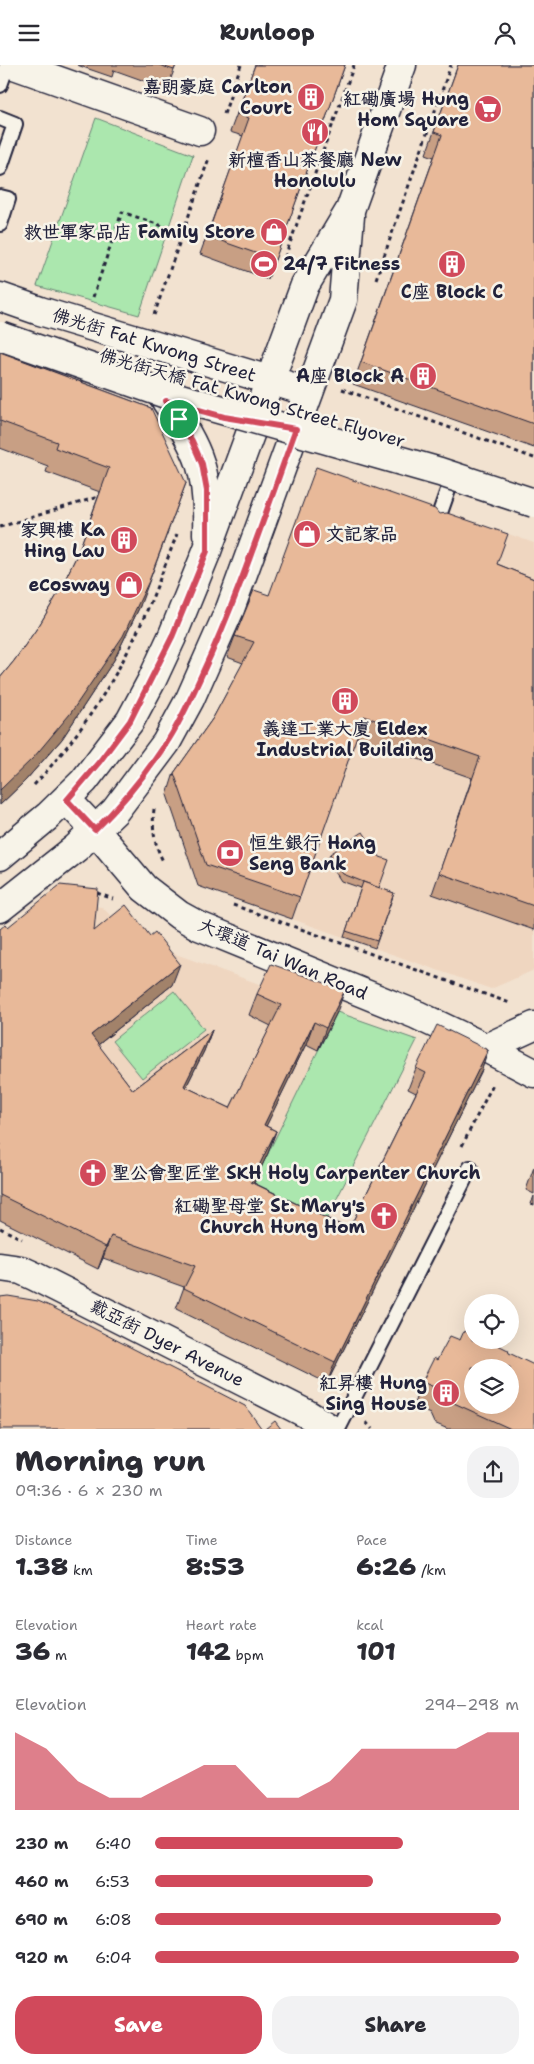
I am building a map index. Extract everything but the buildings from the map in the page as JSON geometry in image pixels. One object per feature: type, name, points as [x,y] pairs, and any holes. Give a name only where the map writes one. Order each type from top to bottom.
[{"type":"main road","points":[[14,65],[206,141]]},
{"type":"main road","points":[[0,855],[67,800],[130,721],[172,637],[207,551],[305,285],[350,210],[402,65]]},
{"type":"main road","points":[[0,908],[76,848],[115,811],[166,743],[190,699],[230,609],[343,300],[350,210]]},
{"type":"main road","name":"佛光街 Fat Kwong Street","points":[[0,297],[40,311],[309,392]]},
{"type":"main road","name":"佛光街天橋 Fat Kwong Street Flyover","points":[[0,319],[185,381],[441,454],[534,485]]},
{"type":"main road","name":"佛光街天橋 Fat Kwong Street Flyover","points":[[0,336],[166,394],[440,472],[534,503]]},
{"type":"main road","points":[[0,343],[166,401],[224,417],[322,433],[356,442],[534,499]]},
{"type":"main road","points":[[166,401],[192,441],[202,464],[207,491],[207,551]]},
{"type":"main road","name":"大環道 Tai Wan Road","points":[[67,800],[144,888],[161,902],[199,926],[417,1015],[534,1073]]},
{"type":"main road","points":[[486,1048],[527,1016]]},
{"type":"main road","name":"戴亞街 Dyer Avenue","points":[[0,1267],[21,1270],[34,1276],[307,1414],[331,1429]]},
{"type":"lane","points":[[0,85],[7,65]]},
{"type":"lane","points":[[0,118],[15,124],[0,168]]},
{"type":"lane","points":[[0,197],[8,199],[0,224]]},
{"type":"lane","points":[[435,527],[454,472]]},
{"type":"lane","points":[[338,1429],[470,1168]]},
{"type":"path","points":[[224,115],[241,65]]},
{"type":"path","points":[[282,264],[354,65]]},
{"type":"path","points":[[375,282],[451,65]]},
{"type":"path","points":[[153,319],[183,233],[206,141]]},
{"type":"path","points":[[92,301],[122,212],[183,233]]},
{"type":"path","points":[[338,388],[534,458]]},
{"type":"path","points":[[0,527],[102,496]]},
{"type":"path","points":[[31,789],[83,726],[116,673],[141,625],[180,526]]},
{"type":"path","points":[[88,891],[97,893],[156,846],[166,866]]},
{"type":"path","points":[[230,904],[527,1016]]},
{"type":"shaded area","name":"義達工業大廈 Eldex Industrial Building","points":[[316,466],[534,543],[534,970],[491,989],[198,886],[192,866],[237,680]]},
{"type":"shaded area","points":[[57,902],[102,907],[118,923],[156,947],[337,1012],[252,1186],[160,1141],[203,1053],[138,1101],[9,941]]},
{"type":"green space","points":[[96,118],[193,155],[139,315],[37,286]]},
{"type":"green space","points":[[174,991],[204,1029],[142,1078],[112,1041]]},
{"type":"green space","points":[[337,1012],[417,1040],[324,1224],[252,1186]]},
{"type":"place","name":"嘉朗豪庭 Carlton Court","points":[[311,97]]},
{"type":"place","name":"紅磡廣場 Hung Hom Square","points":[[488,109]]},
{"type":"place","name":"新檀香山茶餐廳 New Honolulu","points":[[315,132]]},
{"type":"place","name":"救世軍家品店 Family Store","points":[[274,232]]},
{"type":"place","name":"24/7 Fitness","points":[[264,264]]},
{"type":"place","name":"C座 Block C","points":[[452,264]]},
{"type":"place","name":"A座 Block A","points":[[423,376]]},
{"type":"place","name":"文記家品","points":[[307,534]]},
{"type":"place","name":"家興樓 Ka Hing Lau","points":[[124,540]]},
{"type":"place","name":"eCosway","points":[[129,585]]},
{"type":"place","name":"義達工業大廈 Eldex Industrial Building","points":[[345,701]]},
{"type":"place","name":"恒生銀行 Hang Seng Bank","points":[[230,853]]},
{"type":"place","name":"聖公會聖匠堂 SKH Holy Carpenter Church","points":[[93,1173]]},
{"type":"place","name":"紅磡聖母堂 St. Mary's Church Hung Hom","points":[[384,1216]]},
{"type":"place","name":"紅昇樓 Hung Sing House","points":[[446,1393]]},
{"type":"route","points":[[166,401],[224,417],[296,429],[230,609],[190,699],[166,743],[150,766],[115,811],[95,830],[67,800],[116,741],[130,721],[172,637],[207,551],[207,491],[202,464],[192,441],[179,419],[166,401]]}]
